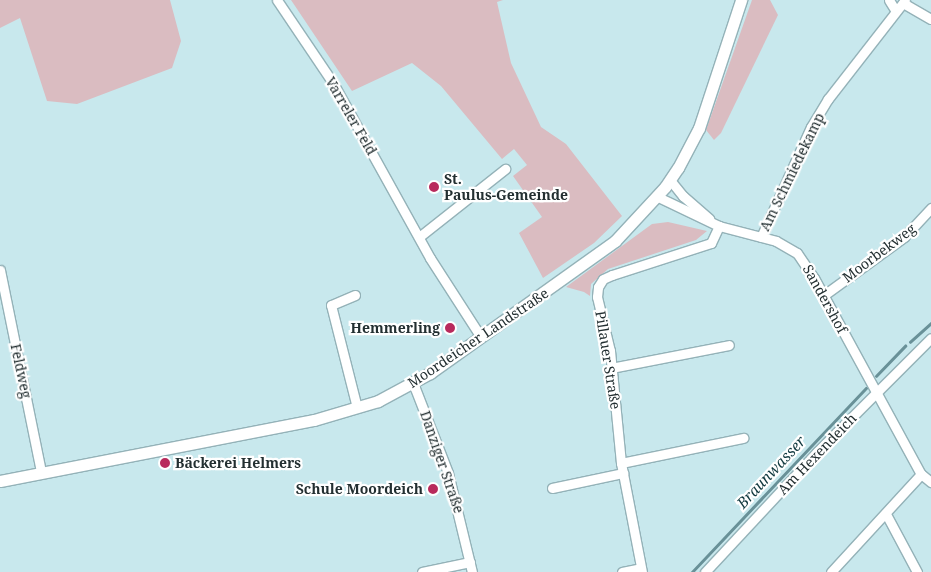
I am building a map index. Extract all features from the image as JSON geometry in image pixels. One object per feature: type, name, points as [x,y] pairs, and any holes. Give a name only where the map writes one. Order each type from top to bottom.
[{"type":"main road","name":"Moordeicher Landstraße","points":[[0,480],[314,420],[378,401],[412,383],[481,337],[615,241],[670,180],[698,128],[741,0]]},
{"type":"street","name":"Varreler Feld","points":[[277,0],[333,83],[444,282],[481,337]]},
{"type":"street","points":[[889,0],[896,11]]},
{"type":"street","points":[[904,2],[931,19]]},
{"type":"street","name":"Am Schmiedekamp","points":[[760,237],[811,127],[828,99],[904,2]]},
{"type":"street","points":[[419,237],[505,169]]},
{"type":"street","name":"Sandershof","points":[[670,180],[696,209],[719,226]]},
{"type":"street","name":"Sandershof","points":[[656,196],[719,226],[776,241],[796,253],[808,267],[824,295],[921,474]]},
{"type":"street","name":"Moorbekweg","points":[[824,295],[904,237],[931,208]]},
{"type":"street","name":"Pillauer Straße","points":[[641,570],[622,468],[607,334],[597,296],[598,287],[603,280],[711,243],[719,226]]},
{"type":"street","name":"Feldweg","points":[[0,270],[41,472]]},
{"type":"street","points":[[355,295],[331,305],[357,408]]},
{"type":"street","name":"Am Hexendeich","points":[[705,572],[817,452],[931,338]]},
{"type":"street","points":[[611,368],[729,345]]},
{"type":"street","name":"Danziger Straße","points":[[412,383],[448,473],[472,572]]},
{"type":"street","points":[[552,488],[622,468],[743,438]]},
{"type":"street","points":[[831,572],[921,474],[931,482]]},
{"type":"street","points":[[886,514],[917,572]]},
{"type":"street","points":[[422,572],[470,562]]},
{"type":"street","points":[[622,572],[641,570]]},
{"type":"shaded area","points":[[0,0],[170,0],[181,41],[172,68],[77,104],[47,101],[20,18],[0,28]]},
{"type":"shaded area","points":[[291,0],[503,0],[497,2],[511,63],[541,127],[566,144],[622,216],[594,243],[543,278],[519,233],[542,217],[513,176],[527,165],[514,149],[502,159],[441,86],[412,63],[352,91]]},
{"type":"shaded area","points":[[752,0],[770,0],[778,15],[721,133],[714,140],[706,130]]},
{"type":"shaded area","points":[[668,222],[707,231],[696,240],[608,269],[591,284],[590,296],[584,292],[566,287],[652,224]]},
{"type":"waterway","name":"Braunwasser","points":[[910,342],[931,323]]},
{"type":"waterway","name":"Braunwasser","points":[[876,376],[905,346]]},
{"type":"waterway","name":"Braunwasser","points":[[692,572],[866,388]]},
{"type":"place","name":"St. Paulus-Gemeinde","points":[[434,187]]},
{"type":"place","name":"Hemmerling","points":[[450,328]]},
{"type":"place","name":"Bäckerei Helmers","points":[[165,463]]},
{"type":"place","name":"Schule Moordeich","points":[[433,489]]}]
